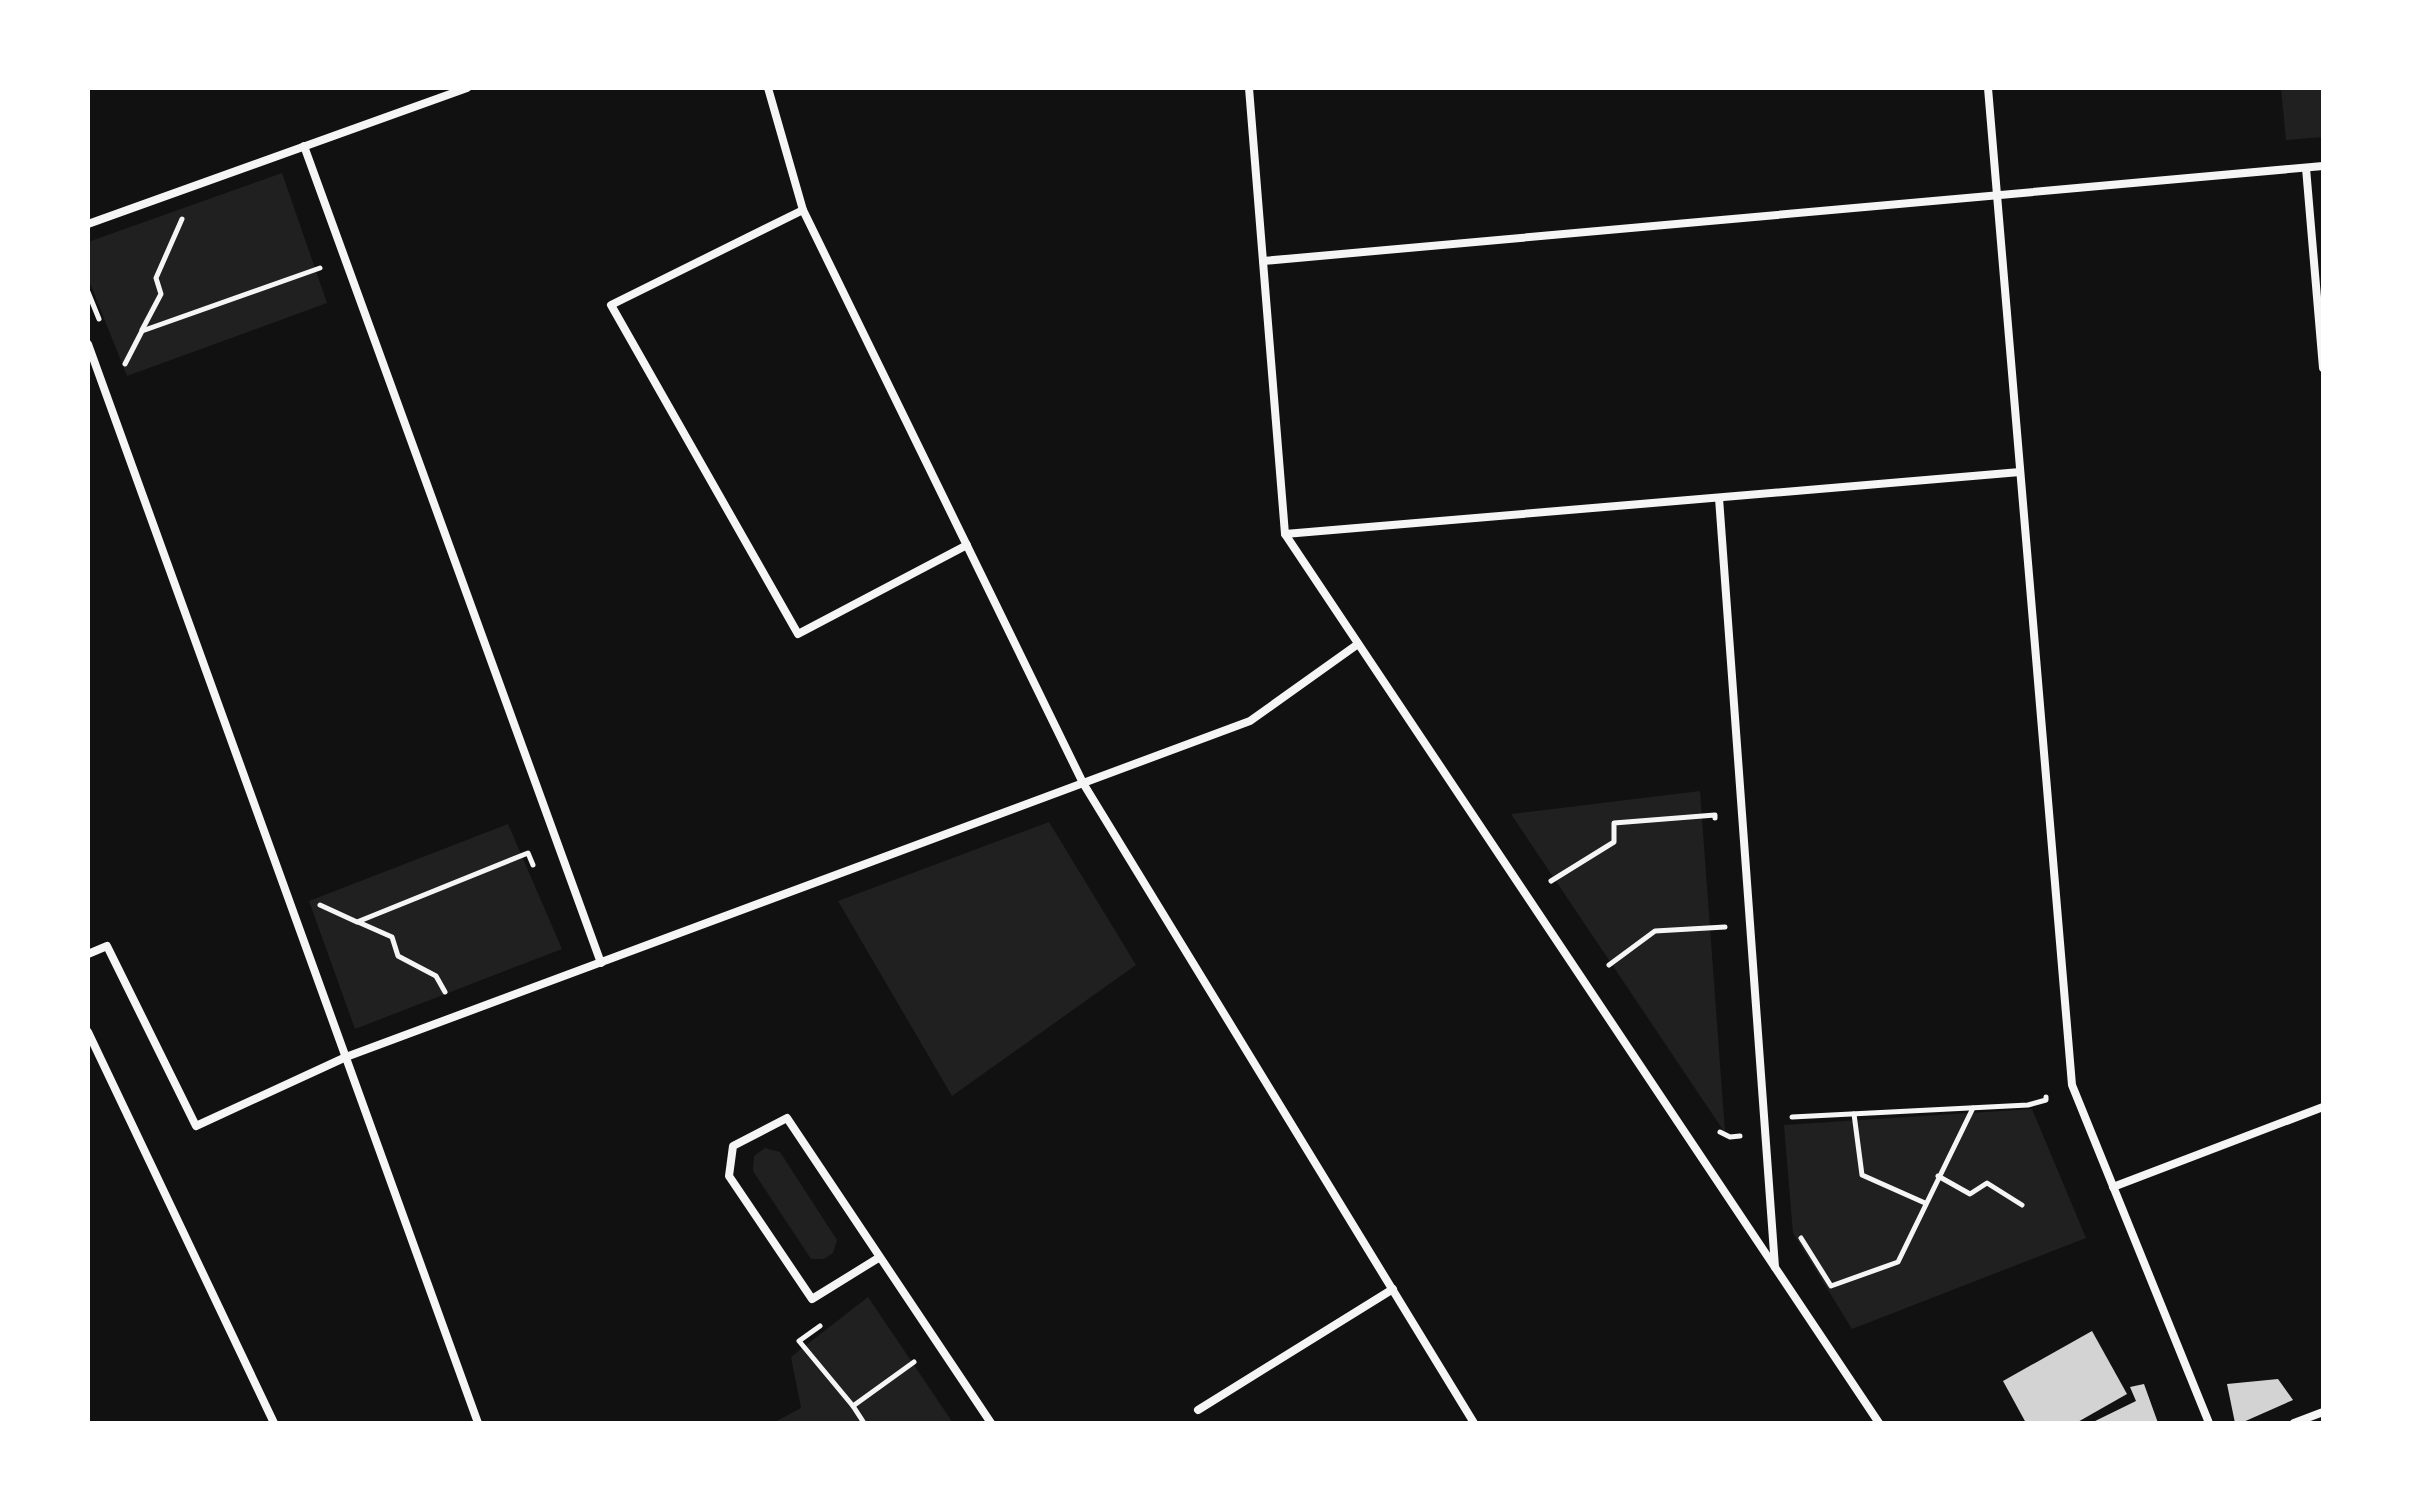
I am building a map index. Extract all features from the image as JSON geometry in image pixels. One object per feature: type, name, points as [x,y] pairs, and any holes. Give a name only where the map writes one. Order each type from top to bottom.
[{"type":"street","points":[[88,224],[467,88]]},
{"type":"street","points":[[768,88],[803,210],[1083,783],[1474,1423]]},
{"type":"street","points":[[1249,88],[1285,534],[1879,1423]]},
{"type":"street","points":[[1988,88],[2072,1085],[2209,1423]]},
{"type":"street","points":[[304,146],[601,963]]},
{"type":"street","points":[[1263,261],[2323,166]]},
{"type":"street","points":[[2306,168],[2323,368]]},
{"type":"street","points":[[803,210],[611,305],[798,634],[967,545]]},
{"type":"street","points":[[88,344],[478,1423]]},
{"type":"street","points":[[1285,534],[2020,472]]},
{"type":"street","points":[[1719,498],[1775,1268]]},
{"type":"street","points":[[88,954],[107,946],[196,1126],[346,1057],[1250,721],[1358,644]]},
{"type":"street","points":[[88,1032],[274,1423]]},
{"type":"street","points":[[2113,1187],[2323,1107]]},
{"type":"street","points":[[880,1257],[812,1299],[729,1176],[733,1146],[787,1118],[880,1257],[991,1423]]},
{"type":"street","points":[[1198,1410],[1393,1289]]},
{"type":"street","points":[[2294,1423],[2323,1412]]},
{"type":"path","points":[[122,370],[161,294],[156,278],[185,214]]},
{"type":"path","points":[[142,331],[321,268],[316,253]]},
{"type":"path","points":[[88,292],[104,332]]},
{"type":"path","points":[[1559,893],[1551,881],[1614,842],[1614,823],[1715,815],[1716,829]]},
{"type":"path","points":[[357,922],[528,853],[533,867]]},
{"type":"path","points":[[307,900],[392,937],[398,956],[436,976],[447,997]]},
{"type":"path","points":[[1724,913],[1726,941]]},
{"type":"path","points":[[1609,965],[1655,931],[1725,927]]},
{"type":"path","points":[[1600,953],[1617,978]]},
{"type":"path","points":[[1713,1122],[1721,1135],[1730,1137],[1742,1136],[1740,1119],[2028,1105],[2046,1100],[2044,1084]]},
{"type":"path","points":[[1800,1235],[1831,1286],[1898,1262],[1973,1108]]},
{"type":"path","points":[[1854,1114],[1862,1175],[1925,1203]]},
{"type":"path","points":[[1938,1176],[1970,1194],[1987,1183],[2022,1205]]},
{"type":"path","points":[[822,1324],[799,1341],[864,1423]]},
{"type":"path","points":[[906,1350],[922,1374]]},
{"type":"path","points":[[853,1406],[914,1362]]},
{"type":"shaded area","points":[[2281,88],[2323,88],[2323,137],[2286,140]]},
{"type":"shaded area","points":[[282,173],[327,303],[127,376],[88,278],[88,242]]},
{"type":"shaded area","points":[[1700,791],[1725,1133],[1511,814]]},
{"type":"shaded area","points":[[1049,822],[1136,965],[952,1096],[838,901]]},
{"type":"shaded area","points":[[508,824],[562,949],[355,1029],[309,901]]},
{"type":"shaded area","points":[[2032,1109],[2086,1238],[1852,1329],[1793,1233],[1784,1125]]},
{"type":"shaded area","points":[[765,1148],[780,1152],[837,1240],[833,1253],[824,1259],[811,1259],[753,1171],[754,1156]]},
{"type":"shaded area","points":[[868,1297],[953,1423],[773,1423],[801,1408],[791,1357]]},
{"type":"building","points":[[2092,1331],[2127,1394],[2076,1423],[2026,1423],[2003,1381]]},
{"type":"building","points":[[2278,1379],[2293,1400],[2235,1423],[2227,1384]]},
{"type":"building","points":[[2144,1384],[2158,1423],[2091,1423],[2136,1401],[2130,1387]]}]
